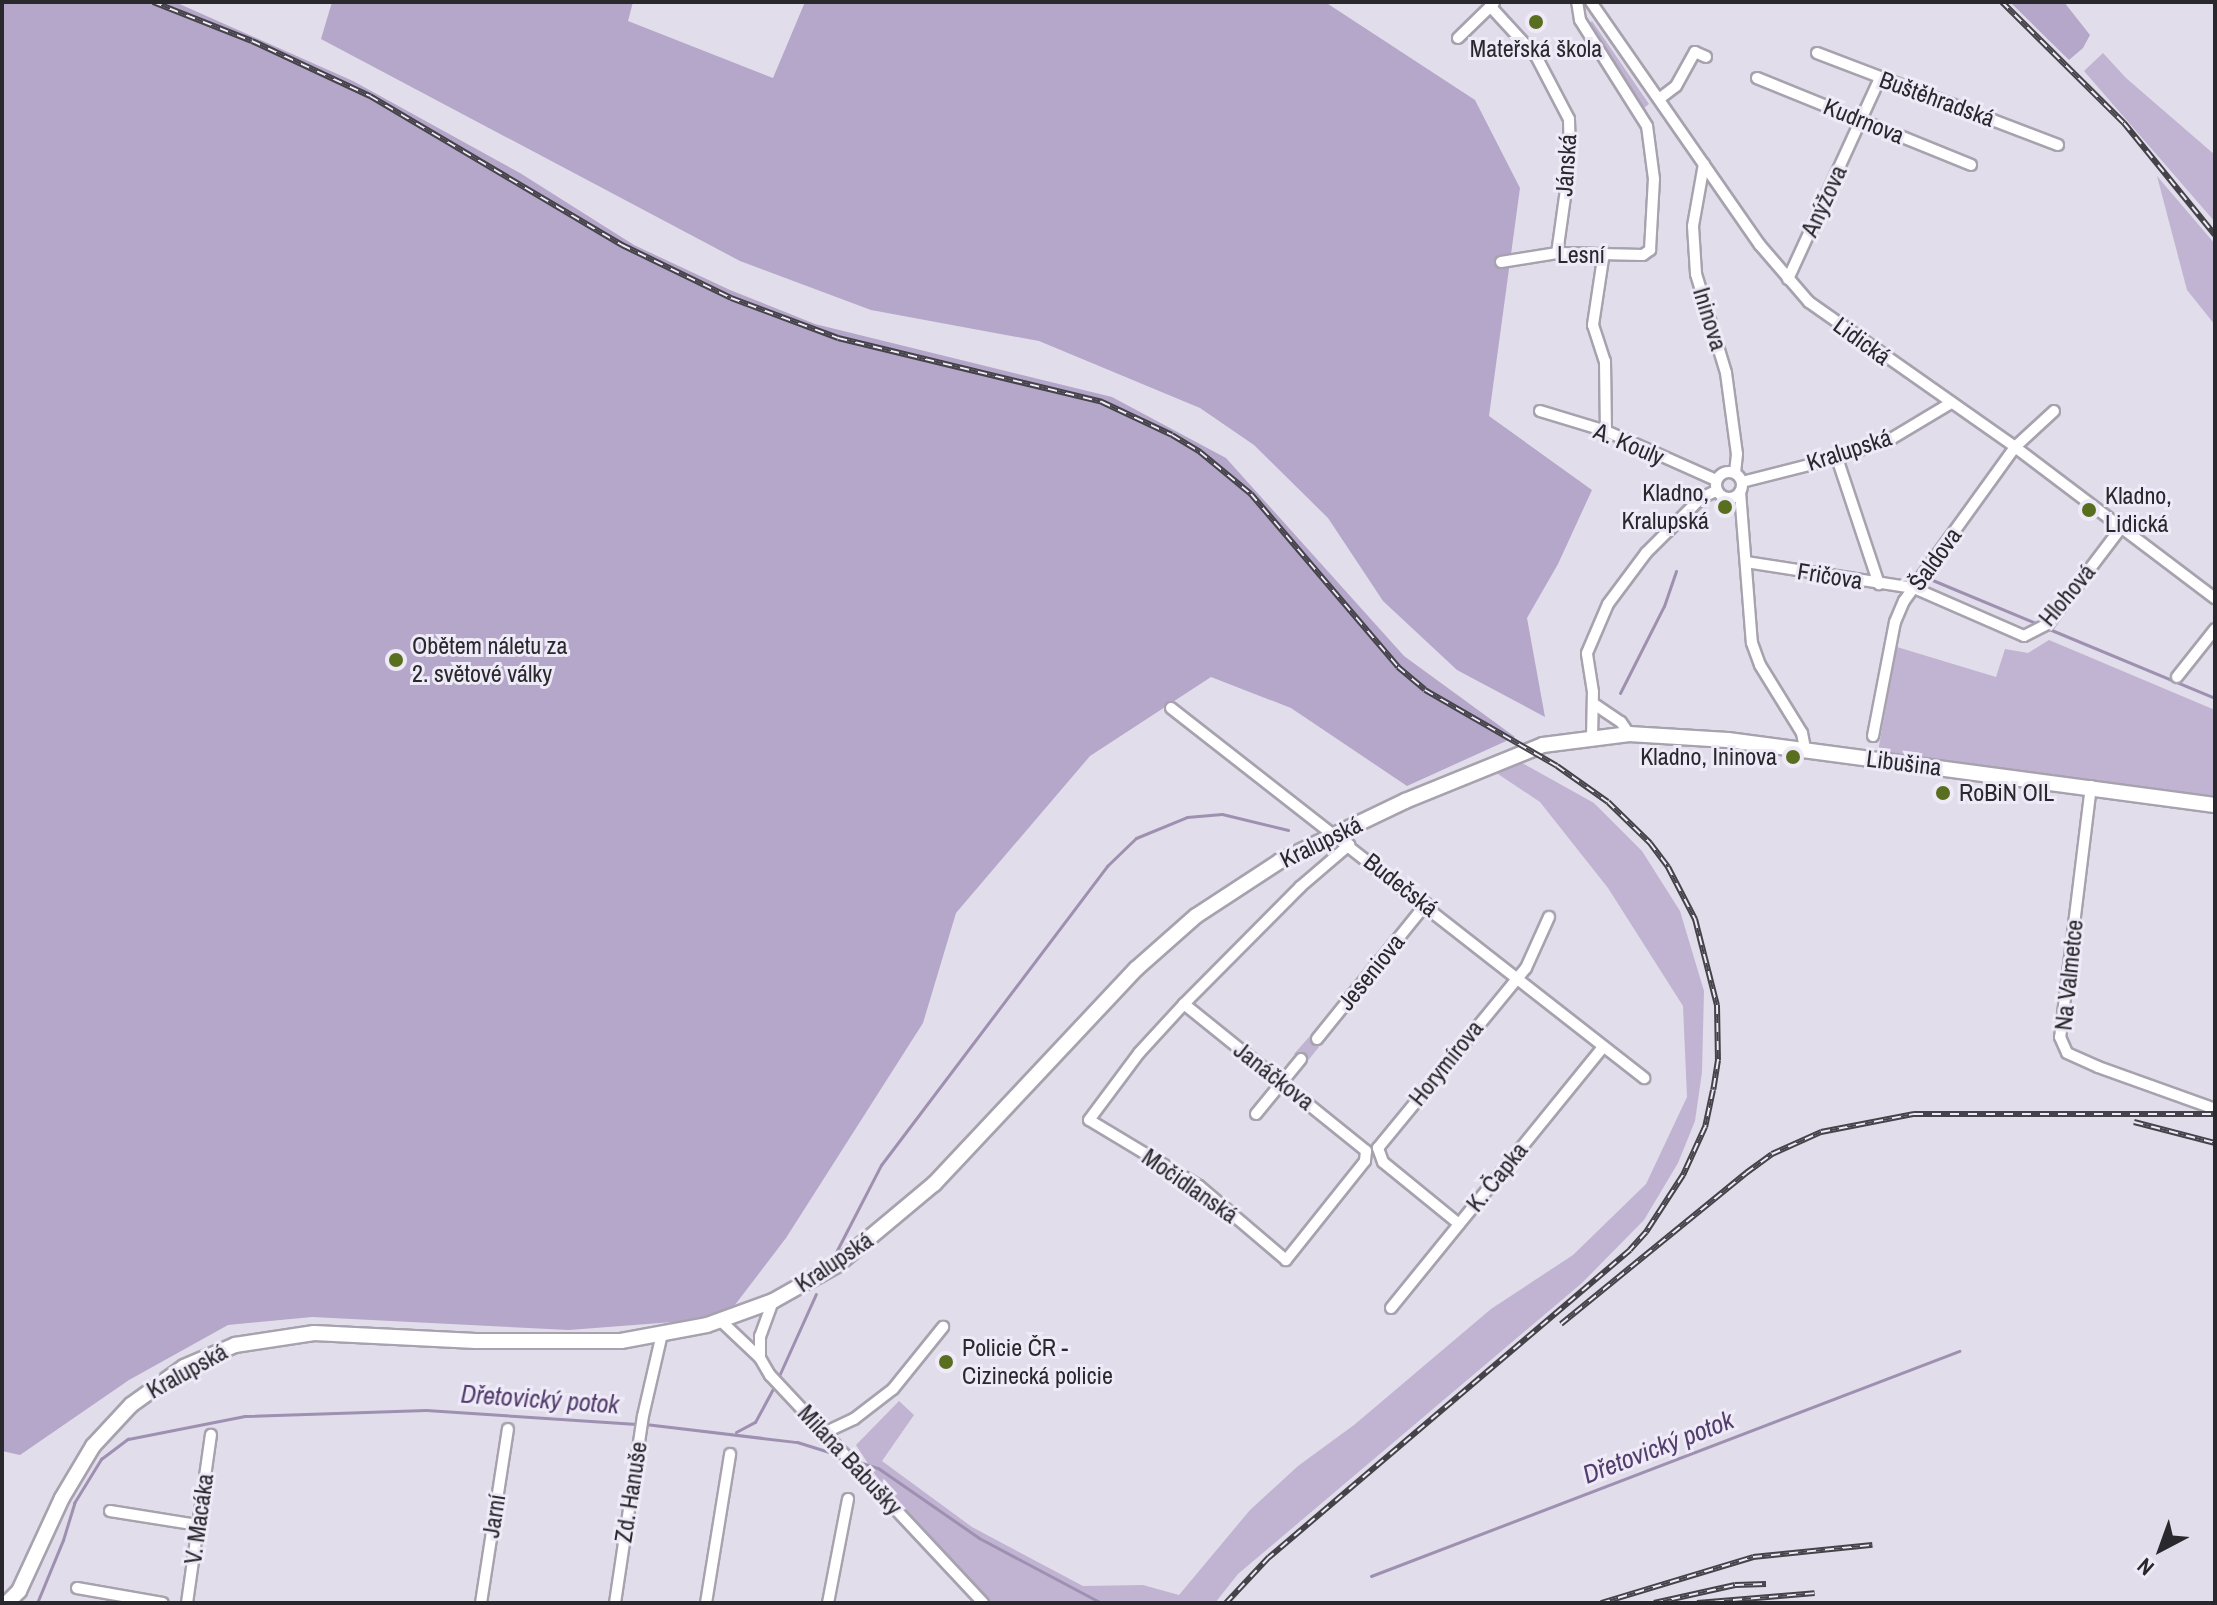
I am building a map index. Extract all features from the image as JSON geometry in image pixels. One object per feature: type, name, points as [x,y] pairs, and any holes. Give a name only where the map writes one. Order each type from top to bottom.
[{"type":"main road","name":"Libušina","points":[[1592,738],[1629,734],[1805,749],[2215,805]]},
{"type":"main road","name":"Kralupská","points":[[7,1603],[19,1591],[77,1471],[111,1424],[156,1384],[209,1354],[262,1339],[314,1333],[548,1342],[621,1341],[721,1321],[773,1301],[837,1265],[934,1184],[1127,979],[1196,916],[1267,869],[1405,801],[1543,745],[1592,738]]},
{"type":"street","name":"Lesní","points":[[1501,262],[1557,253],[1643,255],[1650,250],[1654,169],[1647,126],[1580,20],[1577,2]]},
{"type":"street","name":"Lidická","points":[[1591,2],[1788,279],[1836,323],[2015,447],[2215,598]]},
{"type":"street","points":[[1458,38],[1492,4]]},
{"type":"street","name":"Jánská","points":[[1492,4],[1536,56],[1569,119],[1570,161],[1557,253]]},
{"type":"street","points":[[1659,99],[1676,86],[1695,52],[1706,57]]},
{"type":"street","name":"Buštěhradská","points":[[1817,53],[2058,145]]},
{"type":"street","name":"Kudrnova","points":[[1757,78],[1971,165]]},
{"type":"street","name":"Anýžova","points":[[1788,279],[1880,78]]},
{"type":"street","name":"Ininova","points":[[1704,164],[1693,226],[1696,274],[1726,373],[1737,454],[1752,643],[1760,665],[1802,733],[1805,749]]},
{"type":"street","points":[[1604,252],[1593,325],[1605,361],[1606,431]]},
{"type":"street","name":"Kralupská","points":[[1739,482],[1837,458],[1891,439],[1951,403]]},
{"type":"street","name":"A. Kouly","points":[[1540,411],[1606,431],[1716,486]]},
{"type":"street","name":"Šaldova","points":[[1873,736],[1895,622],[1914,588],[2015,447],[2054,411]]},
{"type":"street","points":[[1837,458],[1879,584]]},
{"type":"street","points":[[1592,738],[1594,704],[1587,653],[1608,604],[1646,553],[1716,486],[1725,472],[1739,482],[1728,499],[1716,486]]},
{"type":"street","name":"Hlohová","points":[[1914,588],[2024,636],[2048,624],[2121,528]]},
{"type":"street","name":"Fričova","points":[[1746,562],[1914,588]]},
{"type":"street","points":[[2177,677],[2215,629]]},
{"type":"street","points":[[1594,704],[1621,722],[1629,734]]},
{"type":"street","name":"Budečská","points":[[1171,708],[1517,975],[1644,1078]]},
{"type":"street","name":"Na Valmetce","points":[[2091,786],[2060,1037],[2067,1053],[2215,1109]]},
{"type":"street","name":"Kralupská","points":[[1089,1120],[1139,1053],[1184,1004],[1300,887],[1349,845]]},
{"type":"street","name":"Jeseniova","points":[[1317,1039],[1426,904]]},
{"type":"street","points":[[1517,975],[1526,968],[1549,917]]},
{"type":"street","name":"Horymírova","points":[[1459,1224],[1383,1162],[1377,1151],[1517,975]]},
{"type":"street","name":"Janáčkova","points":[[1184,1004],[1364,1147],[1365,1161],[1286,1260]]},
{"type":"street","name":"K. Čapka","points":[[1391,1308],[1603,1047]]},
{"type":"street","points":[[1256,1114],[1301,1059]]},
{"type":"street","name":"Močidlanská","points":[[1089,1120],[1199,1186],[1286,1260]]},
{"type":"street","points":[[760,1358],[760,1336],[773,1301]]},
{"type":"street","name":"Milana Babušky","points":[[721,1321],[760,1358],[770,1375],[983,1603]]},
{"type":"street","points":[[826,1432],[854,1419],[893,1389],[943,1327]]},
{"type":"street","name":"Zd. Hanuše","points":[[615,1603],[643,1416],[662,1334]]},
{"type":"street","name":"Jarní","points":[[481,1603],[508,1429]]},
{"type":"street","name":"V. Macáka","points":[[187,1603],[211,1435]]},
{"type":"street","points":[[706,1603],[730,1454]]},
{"type":"street","points":[[828,1603],[848,1499]]},
{"type":"street","points":[[110,1511],[197,1525]]},
{"type":"street","points":[[77,1588],[104,1599],[163,1603]]},
{"type":"shaded area","points":[[2,2],[175,2],[353,81],[520,173],[634,245],[730,290],[815,324],[1112,397],[1226,458],[1404,656],[1515,737],[1407,786],[1291,708],[1211,677],[1090,756],[956,913],[923,1023],[786,1238],[725,1318],[569,1330],[312,1317],[228,1325],[129,1380],[20,1455],[2,1451]]},
{"type":"shaded area","points":[[332,2],[633,2],[628,21],[773,78],[805,2],[1325,2],[1475,100],[1520,188],[1489,416],[1592,490],[1558,564],[1527,618],[1545,717],[1457,670],[1383,601],[1328,518],[1254,445],[1200,408],[1039,341],[871,310],[740,261],[321,39]]},
{"type":"shaded area","points":[[2010,2],[2064,2],[2090,35],[2083,48],[2069,60]]},
{"type":"shaded area","points":[[1592,21],[1649,104],[1644,108],[1588,25]]},
{"type":"shaded area","points":[[2103,53],[2126,78],[2215,155],[2215,222],[2084,71]]},
{"type":"shaded area","points":[[2157,176],[2215,244],[2215,325],[2187,290]]},
{"type":"shaded area","points":[[2049,640],[2215,710],[2215,798],[1878,751],[1897,647],[1996,677],[2005,649],[2028,653]]},
{"type":"shaded area","points":[[1522,763],[1594,803],[1642,851],[1680,911],[1704,991],[1702,1072],[1695,1121],[1678,1163],[1644,1220],[1582,1283],[1238,1574],[1215,1603],[989,1603],[876,1476],[856,1445],[899,1401],[914,1415],[882,1461],[972,1527],[1083,1586],[1143,1585],[1179,1595],[1250,1510],[1298,1466],[1354,1425],[1491,1309],[1573,1255],[1646,1184],[1687,1097],[1683,1006],[1608,888],[1540,802],[1495,772]]},
{"type":"shaded area","points":[[1325,1019],[1328,1021],[1314,1039],[1319,1047],[1306,1063],[1294,1054]]},
{"type":"waterway","points":[[1620,693],[1664,606],[1676,571]]},
{"type":"waterway","points":[[1930,579],[2038,624]]},
{"type":"waterway","points":[[2049,629],[2215,698]]},
{"type":"waterway","points":[[834,1256],[881,1165],[1107,866],[1136,838],[1187,817],[1222,814],[1288,830]]},
{"type":"waterway","points":[[778,1378],[816,1294]]},
{"type":"waterway","name":"Dřetovický potok","points":[[1371,1576],[1959,1351]]},
{"type":"waterway","points":[[736,1432],[755,1422],[775,1385]]},
{"type":"waterway","name":"Dřetovický potok","points":[[37,1603],[63,1540],[74,1503],[101,1459],[128,1439],[245,1416],[426,1410],[637,1424]]},
{"type":"waterway","name":"Dřetovický potok","points":[[645,1424],[797,1442],[842,1456]]},
{"type":"waterway","name":"Dřetovický potok","points":[[856,1461],[878,1468],[979,1538],[1101,1603]]},
{"type":"railway","points":[[153,2],[252,41],[370,96],[622,245],[731,298],[838,338],[1102,402],[1172,435],[1200,452],[1251,494],[1398,667],[1425,690],[1557,766],[1608,802],[1650,843],[1668,867],[1695,919],[1717,1005],[1718,1060],[1713,1090],[1705,1127],[1683,1175],[1646,1232],[1630,1250],[1269,1557],[1226,1603]]},
{"type":"railway","points":[[2002,2],[2124,123],[2215,235]]},
{"type":"railway","points":[[1561,1324],[1746,1173],[1772,1154],[1821,1132],[1914,1114],[2215,1114]]},
{"type":"railway","points":[[2134,1122],[2215,1143]]},
{"type":"railway","points":[[1601,1603],[1753,1557],[1872,1545]]},
{"type":"railway","points":[[1654,1603],[1735,1585],[1766,1584]]},
{"type":"railway","points":[[1697,1603],[1815,1593]]},
{"type":"place","name":"Mateřská škola","points":[[1536,22]]},
{"type":"place","name":"Kladno, Kralupská","points":[[1725,507]]},
{"type":"place","name":"Kladno, Lidická","points":[[2089,510]]},
{"type":"place","name":"Obětem náletu za 2. světové války","points":[[396,660]]},
{"type":"place","name":"Kladno, Ininova","points":[[1793,757]]},
{"type":"place","name":"RoBiN OIL","points":[[1943,793]]},
{"type":"place","name":"Policie ČR - Cizinecká policie","points":[[946,1362]]}]
